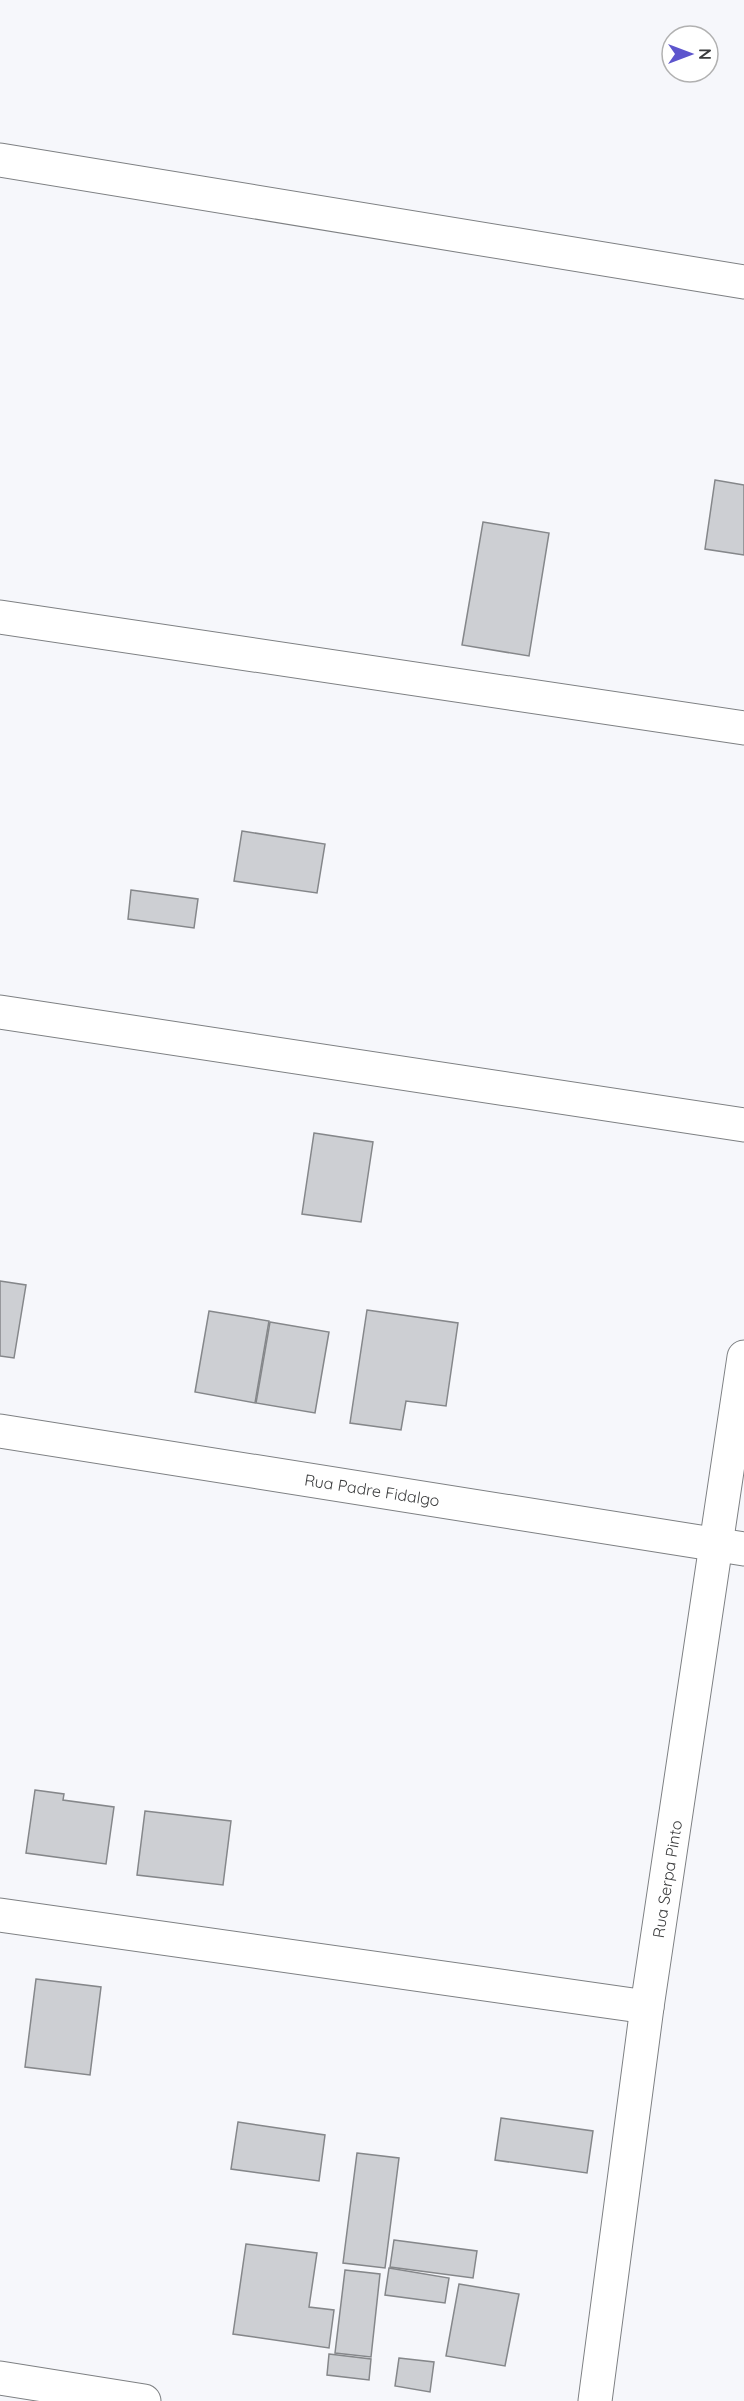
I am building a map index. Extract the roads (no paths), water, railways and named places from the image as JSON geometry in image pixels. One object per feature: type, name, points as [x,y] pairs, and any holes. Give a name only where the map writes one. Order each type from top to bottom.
[{"type":"street","points":[[0,160],[744,282]]},
{"type":"street","points":[[0,616],[744,728]]},
{"type":"street","points":[[0,1012],[744,1125]]},
{"type":"street","name":"Rua Serpa Pinto","points":[[595,2401],[647,2007],[731,1547],[744,1357]]},
{"type":"street","name":"Rua Padre Fidalgo","points":[[0,1431],[731,1547]]},
{"type":"street","points":[[0,1915],[647,2007]]},
{"type":"street","points":[[0,2378],[144,2401]]}]
